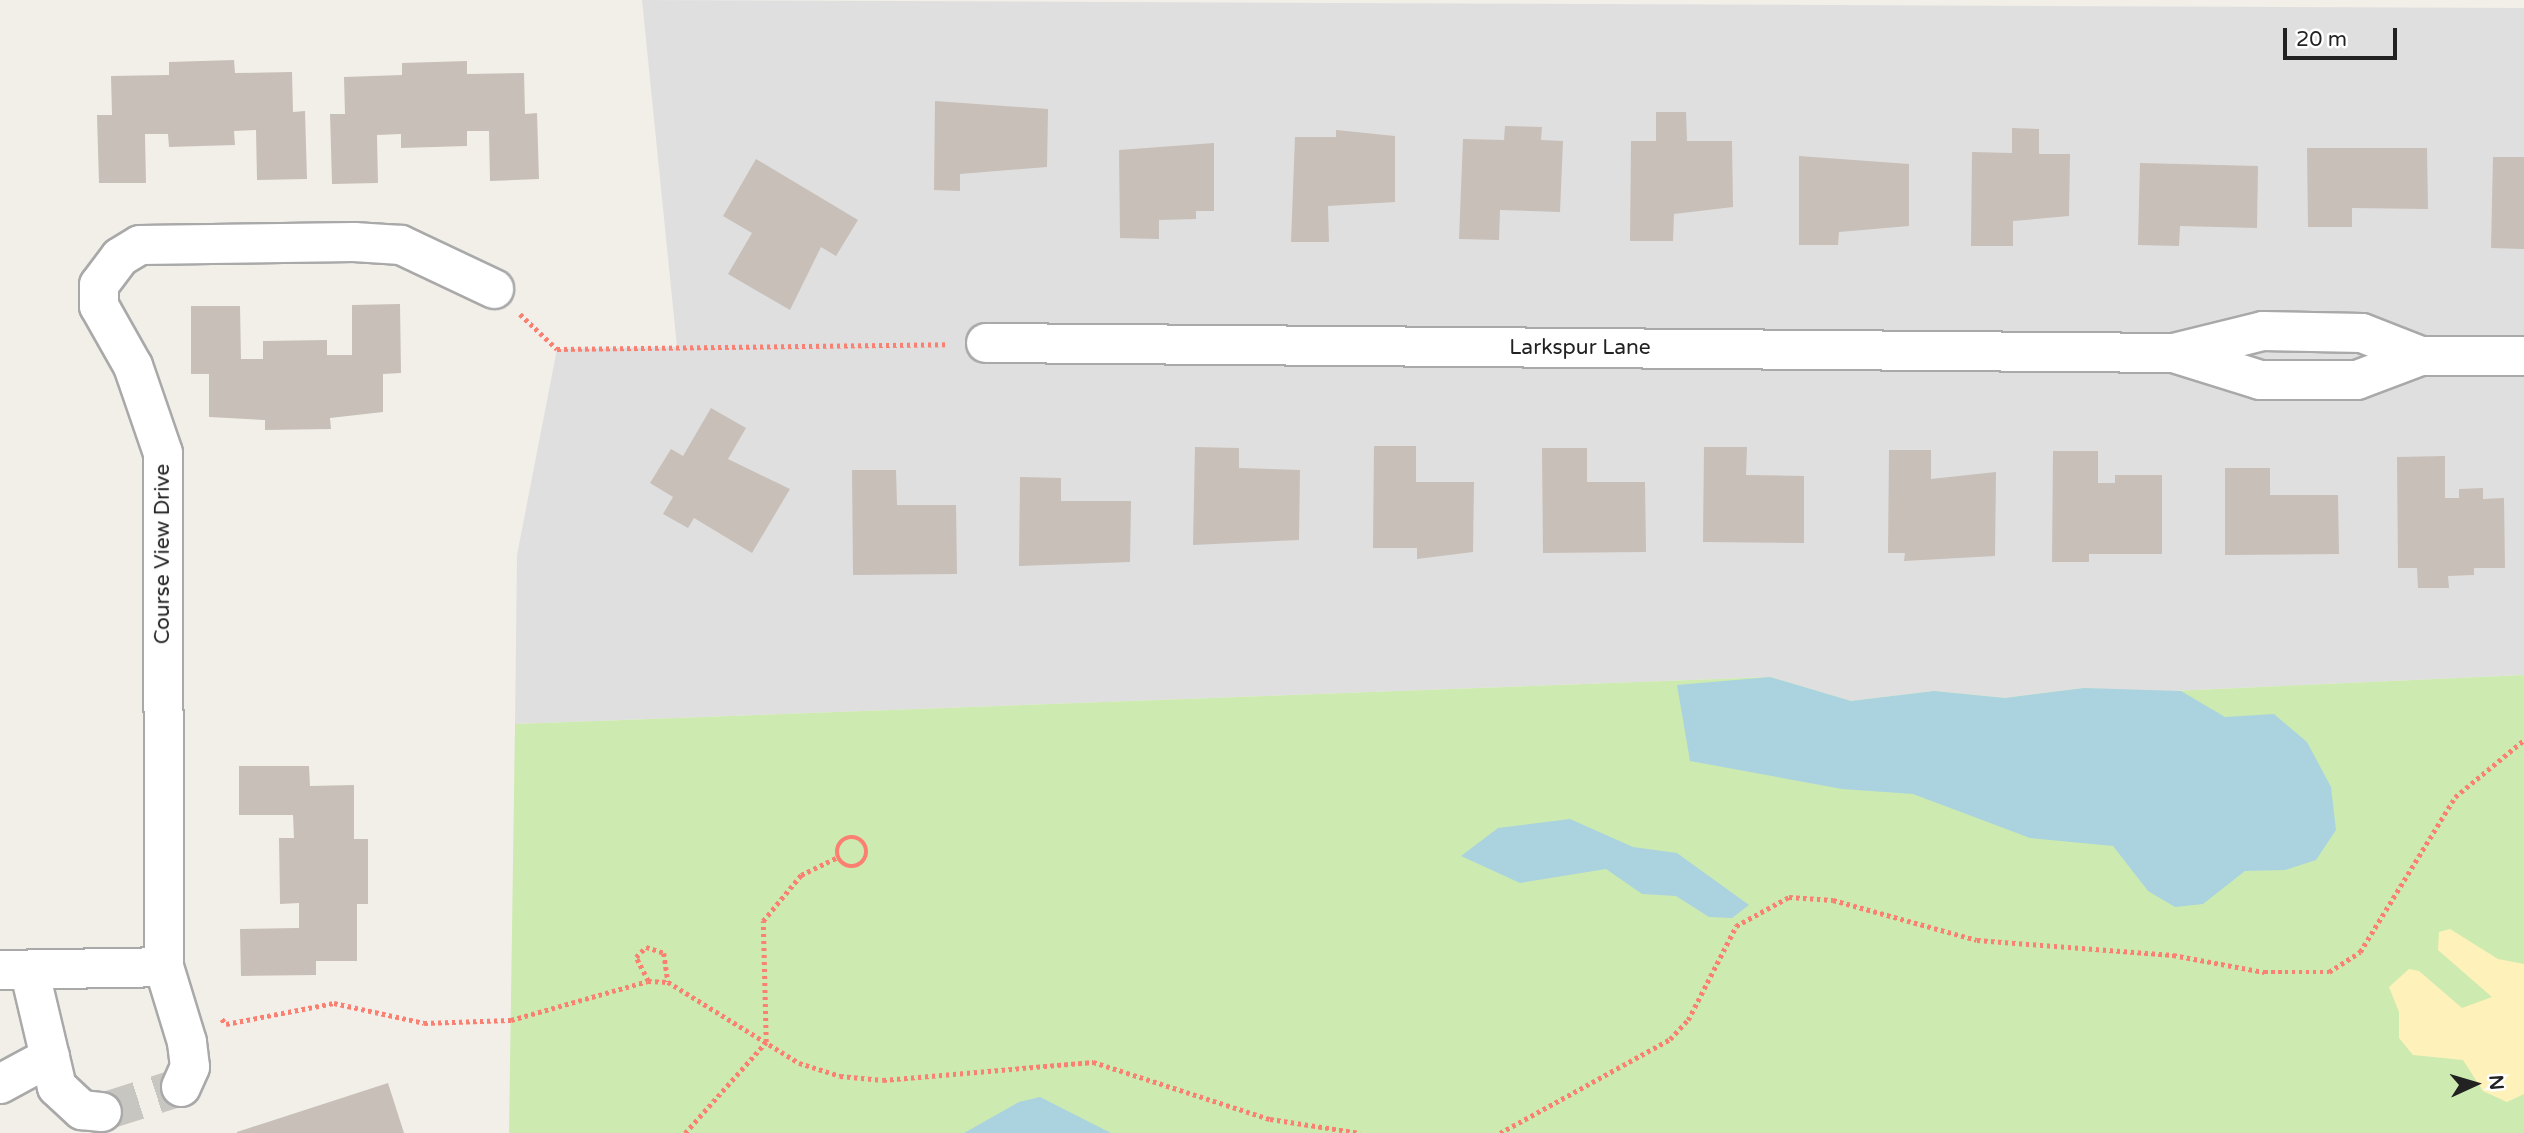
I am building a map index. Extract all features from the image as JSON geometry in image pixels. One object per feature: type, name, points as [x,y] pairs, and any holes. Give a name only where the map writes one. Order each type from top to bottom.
[{"type":"street","name":"Course View Drive","points":[[180,1087],[190,1067],[187,1042],[164,967],[163,453],[133,366],[100,306],[99,285],[120,257],[141,245],[341,242],[401,245],[494,289]]},
{"type":"street","name":"Larkspur Lane","points":[[986,343],[2174,353],[2260,380],[2357,380],[2421,356],[2524,356]]},
{"type":"street","points":[[102,1112],[82,1110],[57,1087],[50,1057],[15,972],[164,967]]},
{"type":"street","points":[[0,1084],[50,1057]]},
{"type":"path","points":[[494,289],[557,349],[986,343]]},
{"type":"path","points":[[1500,1133],[1670,1039],[1688,1020],[1723,944],[1742,923],[1767,909],[1808,894],[1977,940],[2173,955],[2264,972],[2329,972],[2360,953],[2455,797],[2524,740]]},
{"type":"path","points":[[685,1133],[766,1042],[763,921],[801,875],[838,857],[849,838],[867,850],[866,859],[854,867],[838,857]]},
{"type":"path","points":[[648,981],[636,957],[646,947],[664,953],[668,982]]},
{"type":"path","points":[[217,1016],[226,1024],[334,1003],[424,1023],[511,1020],[648,981],[668,982],[799,1063],[872,1079],[1010,1064],[1078,1063],[1270,1119],[1360,1133]]},
{"type":"shaded area","points":[[642,0],[2524,8],[2524,675],[2151,692],[2084,688],[2005,698],[1934,691],[1851,701],[1770,677],[515,724],[517,555],[557,349],[677,347]]},
{"type":"green space","points":[[2524,675],[2524,1133],[509,1133],[515,724],[1770,677],[1851,701],[1934,691],[2005,698],[2084,688],[2151,692]]},
{"type":"sand","points":[[2450,929],[2498,959],[2524,964],[2524,1094],[2507,1102],[2483,1091],[2463,1060],[2413,1055],[2399,1038],[2399,1012],[2389,987],[2409,969],[2419,971],[2462,1008],[2492,997],[2438,950],[2439,932]]},
{"type":"water","points":[[1770,677],[1851,701],[1934,691],[2005,698],[2084,688],[2181,691],[2225,717],[2274,714],[2307,742],[2331,787],[2336,830],[2316,860],[2285,870],[2245,871],[2203,904],[2175,907],[2148,891],[2113,846],[2030,838],[1913,794],[1842,789],[1690,761],[1677,685]]},
{"type":"water","points":[[1570,819],[1633,847],[1677,853],[1749,905],[1732,918],[1709,917],[1676,896],[1642,894],[1606,869],[1520,883],[1461,856],[1498,828]]},
{"type":"water","points":[[1040,1097],[1111,1133],[964,1133],[1019,1102]]},
{"type":"building","points":[[234,60],[235,73],[292,72],[293,112],[305,111],[307,179],[257,180],[256,130],[234,131],[235,145],[169,147],[168,134],[145,134],[146,183],[99,183],[97,115],[112,115],[111,76],[169,75],[169,62]]},
{"type":"building","points":[[467,61],[467,74],[524,73],[525,114],[537,113],[539,179],[490,181],[489,131],[467,131],[467,146],[401,148],[401,134],[377,135],[378,183],[332,184],[330,114],[345,114],[344,77],[402,75],[402,63]]},
{"type":"building","points":[[935,101],[1048,109],[1047,167],[960,174],[960,191],[934,190]]},
{"type":"building","points":[[1656,112],[1686,112],[1687,141],[1732,141],[1733,207],[1674,214],[1673,241],[1630,241],[1631,141],[1656,141]]},
{"type":"building","points":[[1505,126],[1542,127],[1541,140],[1563,141],[1560,212],[1500,210],[1499,240],[1459,239],[1463,139],[1504,140]]},
{"type":"building","points":[[2012,128],[2039,129],[2039,154],[2070,154],[2069,216],[2013,221],[2013,246],[1971,246],[1972,152],[2012,153]]},
{"type":"building","points":[[1336,130],[1395,136],[1395,202],[1328,206],[1329,242],[1291,242],[1295,137],[1336,137]]},
{"type":"building","points":[[1214,143],[1214,211],[1196,211],[1196,219],[1159,220],[1159,239],[1120,238],[1119,150]]},
{"type":"building","points":[[2307,148],[2427,148],[2428,209],[2352,208],[2352,227],[2308,227]]},
{"type":"building","points":[[1799,156],[1909,164],[1909,226],[1839,232],[1838,245],[1799,245]]},
{"type":"building","points":[[2493,157],[2524,157],[2524,249],[2491,248]]},
{"type":"building","points":[[756,159],[858,220],[836,256],[821,247],[790,310],[728,274],[752,233],[723,216]]},
{"type":"building","points":[[2140,163],[2258,166],[2257,228],[2180,226],[2179,246],[2138,245]]},
{"type":"building","points":[[400,304],[401,373],[383,374],[383,412],[330,418],[331,429],[265,430],[265,420],[209,417],[209,374],[191,374],[191,306],[240,306],[241,359],[263,359],[263,341],[327,340],[327,355],[352,355],[352,305]]},
{"type":"building","points":[[711,408],[746,428],[728,459],[790,489],[752,553],[694,518],[688,528],[663,514],[673,497],[650,483],[671,449],[683,456]]},
{"type":"building","points":[[1374,446],[1416,446],[1416,482],[1474,482],[1473,552],[1417,559],[1417,548],[1373,548]]},
{"type":"building","points":[[1195,447],[1239,448],[1239,468],[1300,470],[1299,540],[1193,545]]},
{"type":"building","points":[[1704,447],[1747,447],[1746,475],[1804,476],[1804,543],[1703,542]]},
{"type":"building","points":[[1542,448],[1587,448],[1587,482],[1645,482],[1646,552],[1543,553]]},
{"type":"building","points":[[1889,450],[1931,450],[1931,479],[1996,472],[1995,556],[1904,561],[1905,553],[1888,553]]},
{"type":"building","points":[[2053,451],[2098,451],[2098,483],[2115,483],[2115,475],[2162,475],[2162,554],[2089,554],[2089,562],[2052,562]]},
{"type":"building","points":[[2445,456],[2445,498],[2459,498],[2459,489],[2483,488],[2483,499],[2504,498],[2505,568],[2474,568],[2474,575],[2448,576],[2449,588],[2418,588],[2417,568],[2398,568],[2397,457]]},
{"type":"building","points":[[2225,468],[2270,468],[2270,495],[2338,495],[2339,554],[2225,555]]},
{"type":"building","points":[[852,470],[896,470],[897,505],[956,505],[957,574],[853,575]]},
{"type":"building","points":[[1020,477],[1061,478],[1061,501],[1131,501],[1130,562],[1019,566]]},
{"type":"building","points":[[239,766],[309,766],[310,786],[354,785],[354,839],[368,839],[368,904],[357,904],[357,961],[316,961],[316,975],[241,976],[240,929],[299,928],[299,903],[280,904],[279,838],[294,838],[293,815],[239,815]]},
{"type":"building","points":[[388,1083],[404,1133],[237,1133],[237,1132]]},
{"type":"tunnel","points":[[102,1112],[181,1087]]}]
